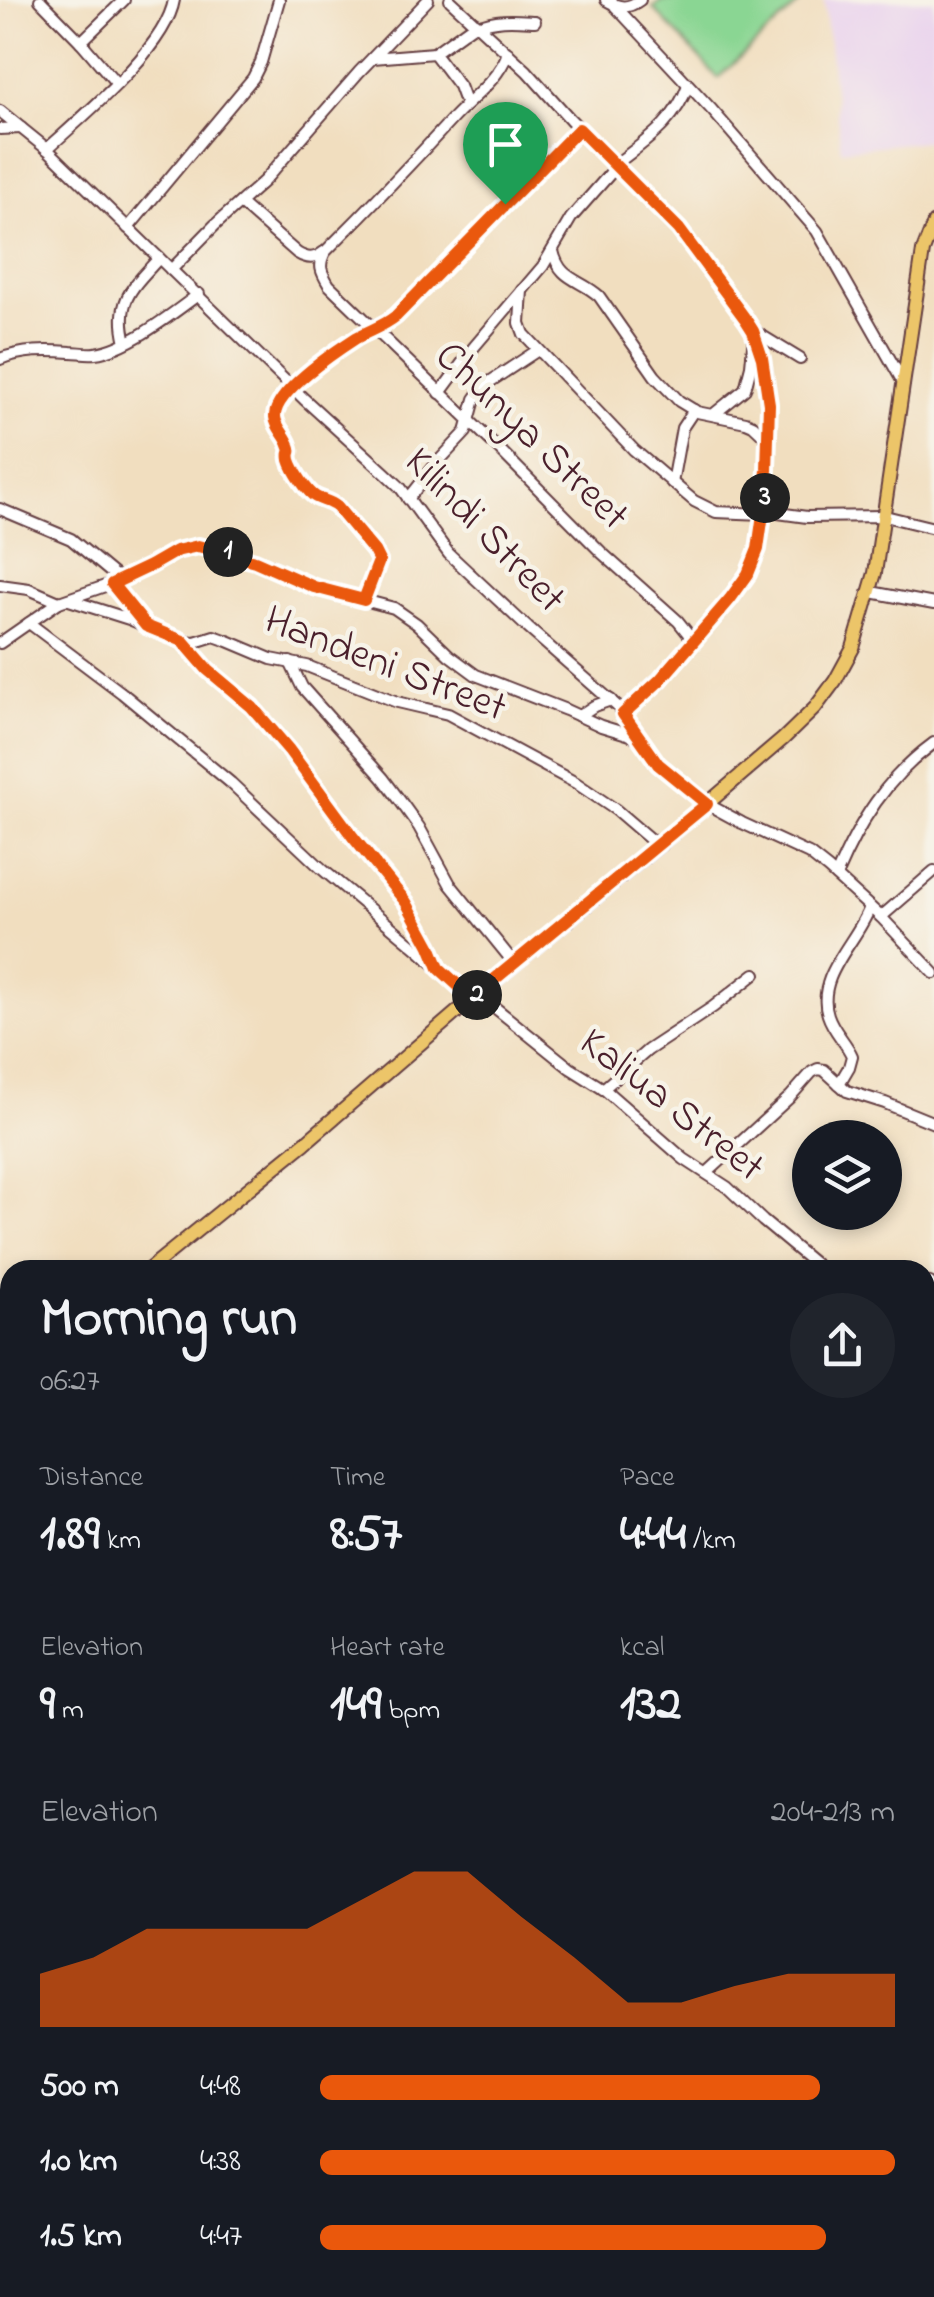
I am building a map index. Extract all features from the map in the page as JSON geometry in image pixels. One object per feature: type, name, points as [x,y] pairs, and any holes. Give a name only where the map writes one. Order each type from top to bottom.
[{"type":"main road","points":[[160,1260],[305,1143],[783,739],[836,681],[853,648],[871,592],[924,250],[934,223]]},
{"type":"street","points":[[40,0],[116,84]]},
{"type":"street","points":[[80,42],[124,0]]},
{"type":"street","points":[[47,148],[116,84],[163,28],[174,0]]},
{"type":"street","points":[[128,228],[253,78],[278,0]]},
{"type":"street","points":[[171,270],[245,199],[428,0]]},
{"type":"street","points":[[450,0],[508,53],[690,242],[754,333],[766,372],[769,440],[763,513],[758,549],[748,574],[660,680],[623,714]]},
{"type":"street","points":[[610,3],[625,8],[640,0]]},
{"type":"street","points":[[610,3],[816,230],[904,384]]},
{"type":"street","points":[[374,58],[434,54],[477,24],[511,19],[535,21]]},
{"type":"street","points":[[245,199],[289,246],[306,258],[325,252],[492,82],[508,53]]},
{"type":"street","points":[[434,54],[459,86],[466,105]]},
{"type":"street","points":[[440,394],[552,251],[571,218],[615,166],[672,118],[688,85]]},
{"type":"street","name":"Kilindi Street","points":[[0,111],[47,148],[384,472],[450,554],[518,620],[611,700],[658,764],[707,804],[809,854],[881,917],[934,973]]},
{"type":"street","points":[[0,129],[22,128]]},
{"type":"street","points":[[364,600],[379,561],[337,507],[308,491],[291,462],[289,443],[275,415],[292,386],[354,340],[391,320],[407,305],[579,129]]},
{"type":"street","points":[[552,251],[562,272],[599,296],[679,402],[694,410],[746,422],[769,440]]},
{"type":"street","name":"Chunya Street","points":[[325,252],[320,272],[328,286],[602,553],[678,621],[694,641]]},
{"type":"street","points":[[126,342],[121,317],[123,304],[158,258]]},
{"type":"street","points":[[522,290],[520,323],[524,334],[634,450],[710,510],[806,517],[884,516],[934,528]]},
{"type":"street","points":[[0,360],[31,351],[92,354],[126,342],[198,294]]},
{"type":"street","points":[[754,333],[800,359]]},
{"type":"street","points":[[714,414],[745,388],[752,366],[754,333]]},
{"type":"street","points":[[408,499],[468,429],[480,392],[490,381],[538,350]]},
{"type":"street","points":[[672,483],[682,428],[694,410]]},
{"type":"street","points":[[461,439],[486,436]]},
{"type":"street","points":[[0,509],[71,539],[115,582],[146,626]]},
{"type":"street","points":[[0,643],[64,601],[115,582],[176,551],[198,546],[255,561],[314,587],[382,604],[404,614],[476,675],[638,737]]},
{"type":"street","name":"Handeni Street","points":[[0,585],[29,589],[183,641],[214,636],[272,658],[307,666],[397,702],[438,710],[587,790],[658,846]]},
{"type":"street","points":[[871,592],[934,604]]},
{"type":"street","name":"Kaliua Street","points":[[30,623],[122,692],[231,783],[322,869],[439,968],[603,1089],[684,1159],[727,1187],[810,1260]]},
{"type":"street","points":[[183,641],[208,670],[252,707],[289,750],[406,902],[439,968]]},
{"type":"street","points":[[290,662],[302,687],[401,802],[450,884],[514,963]]},
{"type":"street","points":[[579,716],[611,700]]},
{"type":"street","points":[[836,876],[856,831],[884,791],[902,769],[934,743]]},
{"type":"street","points":[[881,917],[934,871]]},
{"type":"street","points":[[839,1084],[850,1068],[852,1056],[830,1022],[824,994],[870,907]]},
{"type":"street","points":[[603,1089],[648,1050],[714,1007],[755,974]]},
{"type":"street","points":[[707,1174],[812,1072],[824,1070],[853,1094],[934,1123]]},
{"type":"shaded area","points":[[824,0],[934,0],[934,140],[841,150]]},
{"type":"green space","points":[[662,0],[803,0],[718,78],[653,8]]},
{"type":"route","points":[[579,129],[679,229],[746,320],[766,372],[769,429],[758,549],[748,574],[660,680],[623,714],[658,764],[707,804],[472,998],[439,968],[406,902],[252,707],[208,670],[183,641],[146,626],[112,584],[176,551],[198,546],[255,561],[314,587],[364,600],[378,568],[377,556],[332,502],[308,491],[291,462],[289,443],[275,415],[277,408],[292,386],[354,340],[396,316],[505,204],[579,129]]}]
